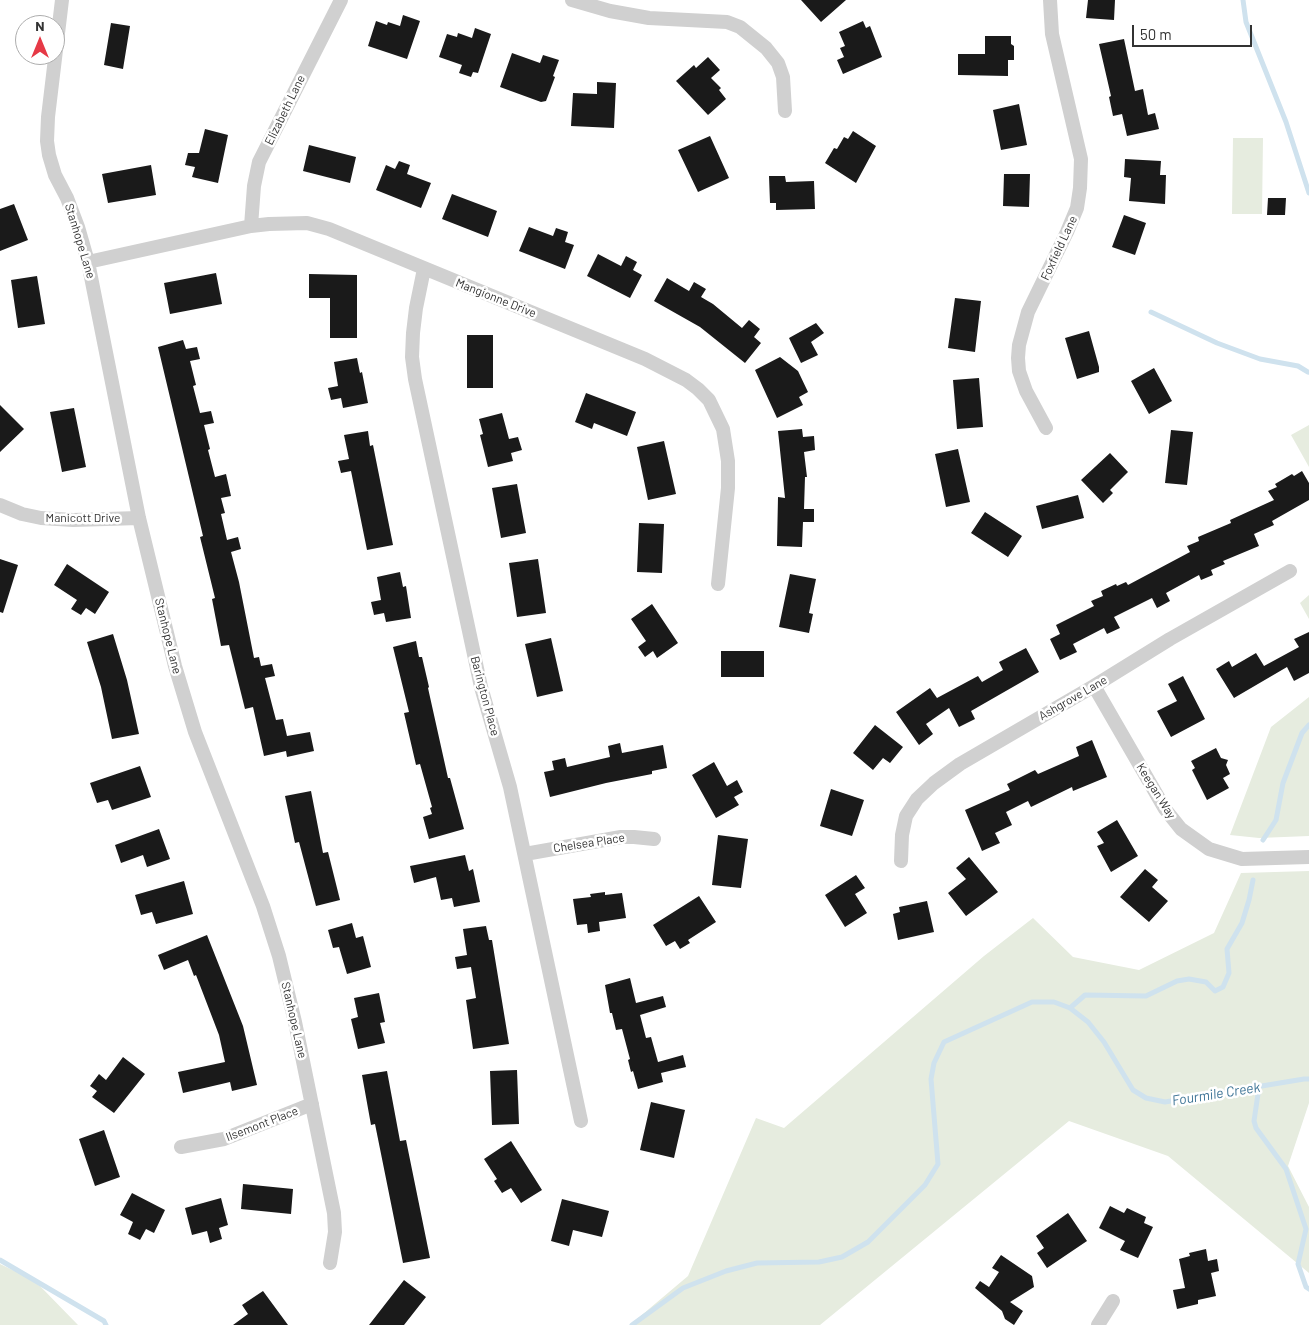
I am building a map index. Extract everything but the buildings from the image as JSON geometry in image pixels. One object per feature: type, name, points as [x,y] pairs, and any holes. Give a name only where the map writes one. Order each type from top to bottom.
[{"type":"street","name":"Stanhope Lane","points":[[62,0],[48,117],[47,141],[51,165],[75,220],[88,262],[139,518],[175,666],[195,732],[263,906],[279,956],[295,1022],[334,1213],[335,1232],[330,1263]]},
{"type":"street","name":"Elizabeth Lane","points":[[251,226],[254,186],[259,162],[341,0]]},
{"type":"street","points":[[572,0],[610,11],[649,18],[727,22],[740,27],[766,48],[778,63],[783,77],[785,111]]},
{"type":"street","name":"Foxfield Lane","points":[[1046,428],[1026,391],[1019,371],[1019,345],[1028,312],[1077,208],[1081,159],[1052,34],[1050,0]]},
{"type":"street","name":"Mangionne Drive","points":[[88,262],[251,226],[307,223],[329,229],[646,359],[686,380],[698,389],[709,400],[723,429],[728,461],[728,488],[718,584]]},
{"type":"street","name":"Barington Place","points":[[424,269],[413,333],[412,357],[415,379],[481,687],[510,787],[581,1120]]},
{"type":"street","name":"Manicott Drive","points":[[0,505],[22,514],[41,518],[73,520],[139,518]]},
{"type":"street","name":"Ashgrove Lane","points":[[901,861],[902,836],[906,816],[922,794],[960,764],[1094,686],[1170,639],[1290,571]]},
{"type":"street","name":"Keegan Way","points":[[1094,686],[1165,809],[1181,829],[1209,849],[1242,859],[1309,858]]},
{"type":"street","name":"Chelsea Place","points":[[524,854],[621,837],[654,839]]},
{"type":"street","name":"Ilsemont Place","points":[[181,1147],[224,1139],[312,1104]]},
{"type":"street","points":[[1098,1325],[1114,1301]]},
{"type":"shaded area","points":[[1233,138],[1263,138],[1262,214],[1232,214]]},
{"type":"shaded area","points":[[1309,425],[1309,467],[1291,435]]},
{"type":"shaded area","points":[[1309,595],[1309,619],[1300,603]]},
{"type":"shaded area","points":[[1309,697],[1309,836],[1259,838],[1230,835],[1271,727]]},
{"type":"shaded area","points":[[1309,871],[1309,1103],[1288,1166],[1309,1207],[1309,1273],[1168,1156],[1069,1121],[820,1325],[630,1325],[688,1276],[756,1118],[784,1128],[984,956],[1033,918],[1073,957],[1139,970],[1214,933],[1241,873]]},
{"type":"shaded area","points":[[0,1264],[25,1276],[40,1286],[78,1325],[0,1325]]},
{"type":"waterway","points":[[1243,0],[1246,22],[1286,122],[1309,193]]},
{"type":"waterway","points":[[1151,312],[1217,343],[1260,359],[1298,366],[1308,372]]},
{"type":"waterway","points":[[1263,840],[1276,820],[1283,783],[1302,733],[1309,725]]},
{"type":"waterway","points":[[1070,1008],[1085,995],[1146,996],[1177,981],[1189,979],[1206,982],[1215,991],[1223,987],[1229,973],[1227,949],[1242,923],[1253,880]]},
{"type":"waterway","name":"Fourmile Creek","points":[[632,1325],[683,1288],[726,1271],[757,1263],[819,1262],[842,1257],[868,1242],[925,1185],[938,1164],[931,1079],[934,1063],[944,1042],[1032,1002],[1054,1002],[1070,1008],[1088,1022],[1104,1042],[1133,1090],[1146,1098],[1165,1102],[1309,1079]]},
{"type":"waterway","points":[[1259,1087],[1254,1121],[1256,1128],[1286,1169],[1306,1229],[1298,1264],[1306,1287],[1309,1289]]},
{"type":"waterway","name":"Fourmile Creek","points":[[0,1260],[104,1321],[106,1325]]}]
